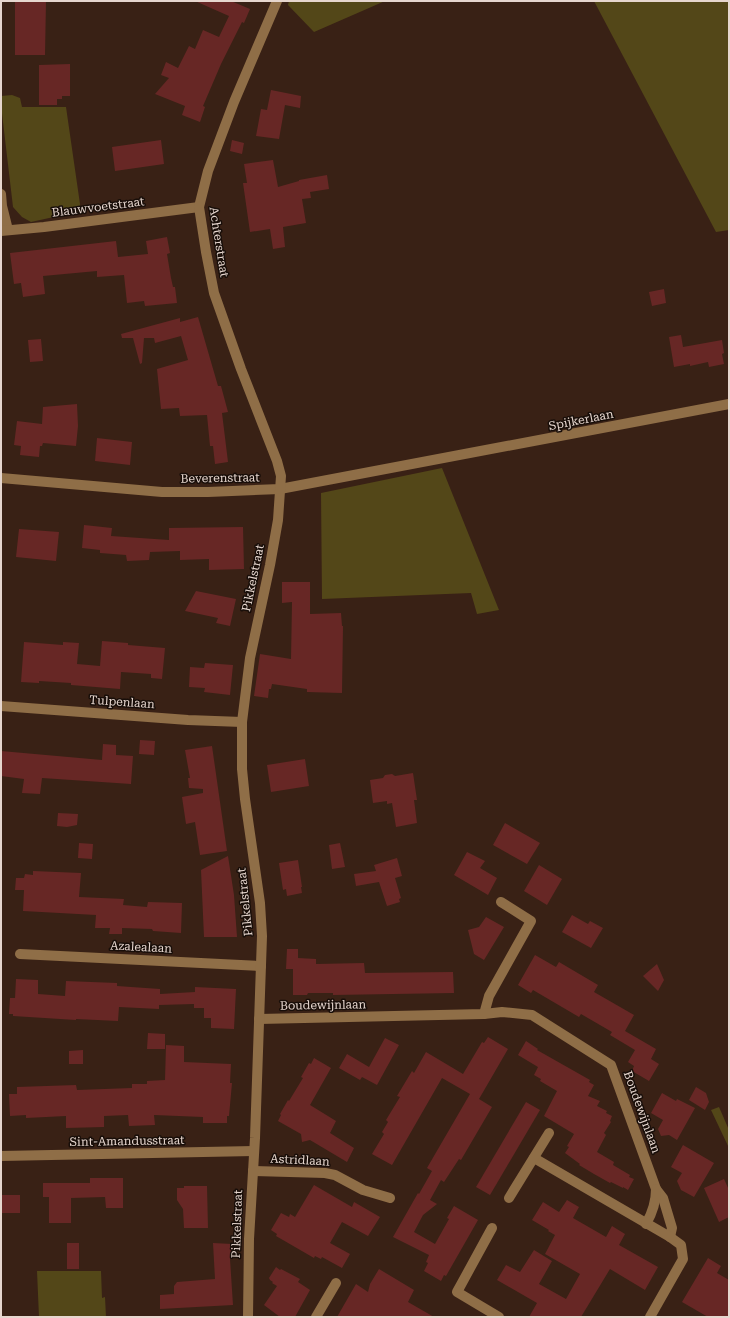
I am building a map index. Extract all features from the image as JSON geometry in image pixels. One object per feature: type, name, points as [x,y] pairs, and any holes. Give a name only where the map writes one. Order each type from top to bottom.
[{"type":"street","name":"Achterstraat","points":[[277,1],[234,102],[208,171],[199,207],[214,293],[241,369],[277,461],[281,476],[280,489]]},
{"type":"street","points":[[1,194],[5,230]]},
{"type":"street","name":"Blauwvoetstraat","points":[[5,230],[44,227],[199,207]]},
{"type":"street","name":"Spijkerlaan","points":[[437,460],[729,404]]},
{"type":"street","name":"Beverenstraat","points":[[1,478],[162,492],[208,492],[280,489],[437,460]]},
{"type":"street","name":"Pikkelstraat","points":[[248,1317],[249,1239],[254,1151],[262,936],[260,903],[244,799],[242,769],[242,722],[250,658],[278,520],[280,489]]},
{"type":"street","name":"Tulpenlaan","points":[[1,706],[188,720],[242,722]]},
{"type":"street","points":[[484,1014],[489,996],[531,920],[501,902]]},
{"type":"street","name":"Azalealaan","points":[[20,954],[261,966]]},
{"type":"street","name":"Boudewijnlaan","points":[[259,1019],[484,1014],[502,1012],[532,1015],[611,1065],[656,1189],[663,1198],[672,1228],[670,1236]]},
{"type":"street","points":[[510,1198],[549,1133]]},
{"type":"street","name":"Sint-Amandusstraat","points":[[1,1156],[254,1151]]},
{"type":"street","points":[[534,1158],[646,1224],[670,1236],[681,1245],[683,1260],[650,1317]]},
{"type":"street","name":"Astridlaan","points":[[253,1171],[330,1174],[363,1190],[390,1198]]},
{"type":"street","name":"Boudewijnlaan","points":[[646,1224],[656,1202],[656,1189]]},
{"type":"street","points":[[492,1228],[457,1292],[499,1317]]},
{"type":"street","points":[[316,1317],[336,1283]]},
{"type":"shaded area","points":[[289,1],[385,1],[314,32],[288,5]]},
{"type":"shaded area","points":[[594,1],[729,1],[729,230],[716,232]]},
{"type":"shaded area","points":[[12,95],[20,98],[22,107],[66,107],[81,211],[31,222],[22,217],[13,207],[1,105],[1,96]]},
{"type":"shaded area","points":[[442,468],[499,610],[477,614],[471,593],[322,599],[321,493]]},
{"type":"shaded area","points":[[719,1107],[729,1130],[729,1148],[711,1110]]},
{"type":"shaded area","points":[[37,1271],[101,1271],[102,1298],[105,1297],[106,1317],[39,1317]]},
{"type":"building","points":[[15,1],[46,1],[45,55],[15,55]]},
{"type":"building","points":[[195,1],[231,1],[250,9],[244,23],[242,22],[221,64],[203,106],[205,107],[200,122],[182,115],[185,106],[155,94],[169,78],[161,75],[166,62],[178,68],[189,46],[195,49],[203,30],[219,37],[229,16]]},
{"type":"building","points":[[70,64],[70,96],[62,96],[62,99],[57,99],[57,105],[39,105],[39,65]]},
{"type":"building","points":[[271,90],[301,96],[300,108],[285,105],[279,139],[256,136],[261,109],[267,110]]},
{"type":"building","points":[[161,140],[164,164],[115,171],[112,147]]},
{"type":"building","points":[[232,140],[244,143],[242,154],[230,151]]},
{"type":"building","points":[[273,160],[278,187],[299,180],[327,175],[329,189],[310,192],[311,198],[302,199],[306,223],[283,227],[285,247],[273,249],[270,229],[250,232],[243,183],[247,183],[244,164]]},
{"type":"building","points":[[167,237],[170,253],[167,254],[173,287],[175,287],[177,303],[145,306],[144,301],[127,303],[124,275],[97,277],[97,271],[43,276],[45,294],[23,297],[21,283],[14,284],[10,253],[116,241],[118,257],[148,254],[146,241]]},
{"type":"building","points":[[664,289],[666,303],[652,306],[649,292]]},
{"type":"building","points":[[198,317],[218,386],[221,386],[228,412],[222,413],[228,462],[215,464],[213,446],[210,446],[207,415],[180,416],[179,408],[161,409],[157,369],[188,360],[181,336],[155,343],[154,338],[144,338],[142,363],[140,364],[133,338],[122,338],[121,334],[180,318],[180,322]]},
{"type":"building","points":[[681,335],[683,347],[722,340],[724,364],[709,367],[708,362],[690,366],[690,364],[674,367],[669,337]]},
{"type":"building","points":[[41,339],[43,361],[30,362],[28,340]]},
{"type":"building","points":[[77,404],[78,426],[76,446],[43,443],[42,446],[40,446],[39,457],[20,455],[21,446],[14,445],[17,421],[42,424],[43,407]]},
{"type":"building","points":[[97,438],[132,442],[130,465],[95,461]]},
{"type":"building","points":[[84,525],[112,528],[111,536],[169,540],[169,528],[243,527],[244,569],[209,570],[209,559],[180,560],[180,551],[150,552],[149,560],[127,561],[126,555],[100,553],[100,550],[82,548]]},
{"type":"building","points":[[19,529],[59,532],[56,561],[16,557]]},
{"type":"building","points":[[282,582],[310,582],[310,614],[341,613],[343,626],[342,693],[307,692],[307,689],[272,684],[271,689],[269,689],[268,698],[254,696],[260,654],[291,659],[292,602],[282,603]]},
{"type":"building","points":[[196,591],[236,599],[230,626],[216,623],[218,618],[185,611]]},
{"type":"building","points":[[102,641],[165,648],[162,679],[151,678],[151,674],[121,672],[120,689],[71,685],[71,683],[39,681],[39,683],[21,682],[24,642],[63,645],[63,642],[79,643],[77,664],[100,666]]},
{"type":"building","points":[[205,663],[233,665],[230,695],[204,692],[205,688],[189,687],[190,667],[204,668]]},
{"type":"building","points":[[140,740],[155,741],[154,755],[139,754]]},
{"type":"building","points":[[103,744],[116,745],[116,755],[133,756],[131,784],[42,778],[40,794],[22,793],[24,779],[1,776],[1,751],[102,760]]},
{"type":"building","points":[[212,746],[227,851],[200,855],[195,822],[186,824],[182,797],[203,793],[203,789],[189,788],[188,778],[190,778],[185,750]]},
{"type":"building","points":[[305,759],[309,786],[271,792],[267,765]]},
{"type":"building","points":[[413,773],[417,800],[414,800],[417,823],[396,827],[392,803],[387,804],[387,801],[373,803],[370,780],[383,778],[385,775],[392,774],[395,776]]},
{"type":"building","points":[[58,813],[78,814],[77,825],[67,827],[57,826]]},
{"type":"building","points":[[505,823],[540,843],[527,864],[493,845]]},
{"type":"building","points":[[79,843],[93,844],[92,859],[78,858]]},
{"type":"building","points":[[340,843],[345,867],[332,869],[329,845]]},
{"type":"building","points":[[467,852],[485,861],[480,868],[497,878],[488,895],[454,875]]},
{"type":"building","points":[[228,856],[234,895],[237,937],[204,937],[201,870]]},
{"type":"building","points":[[397,858],[402,876],[395,878],[401,898],[399,899],[400,902],[387,906],[379,882],[356,886],[354,874],[376,871],[374,865]]},
{"type":"building","points":[[298,860],[302,893],[287,896],[286,889],[283,890],[279,863]]},
{"type":"building","points":[[539,865],[562,879],[547,905],[524,891]]},
{"type":"building","points":[[33,871],[81,873],[79,897],[124,899],[123,905],[147,907],[148,902],[182,903],[181,933],[153,931],[152,929],[122,928],[122,934],[109,934],[110,928],[95,928],[96,915],[23,911],[24,890],[15,890],[16,878],[24,878],[25,874],[33,875]]},
{"type":"building","points":[[572,915],[588,924],[590,921],[603,928],[591,948],[562,932]]},
{"type":"building","points":[[486,917],[504,927],[484,960],[474,954],[468,930],[479,927]]},
{"type":"building","points":[[287,949],[298,949],[298,958],[316,959],[316,964],[364,963],[365,973],[453,972],[454,993],[333,995],[333,993],[308,993],[307,995],[293,995],[293,969],[286,969]]},
{"type":"building","points":[[535,955],[556,967],[559,962],[598,985],[594,992],[634,1015],[625,1031],[656,1049],[651,1059],[659,1064],[649,1081],[632,1071],[634,1066],[628,1062],[635,1050],[610,1035],[612,1032],[581,1014],[579,1017],[533,990],[531,993],[518,985]]},
{"type":"building","points":[[657,964],[664,980],[658,991],[643,976]]},
{"type":"building","points":[[16,979],[38,980],[38,994],[65,996],[66,981],[117,983],[117,986],[160,989],[160,994],[195,992],[195,987],[236,989],[234,1029],[211,1028],[211,1018],[204,1018],[204,1008],[194,1008],[194,1004],[159,1005],[159,1009],[119,1007],[118,1021],[13,1016],[13,1014],[9,1014],[10,998],[15,998]]},
{"type":"building","points":[[148,1033],[165,1034],[165,1049],[147,1049]]},
{"type":"building","points":[[488,1037],[508,1049],[479,1099],[492,1107],[461,1160],[459,1159],[444,1182],[441,1180],[430,1200],[437,1204],[423,1215],[414,1232],[435,1244],[449,1219],[447,1218],[454,1206],[478,1220],[446,1276],[444,1275],[441,1281],[424,1271],[428,1263],[426,1262],[429,1255],[393,1237],[432,1171],[427,1168],[470,1094],[442,1078],[392,1165],[372,1154],[384,1134],[382,1132],[388,1122],[386,1120],[400,1097],[397,1096],[412,1071],[414,1073],[426,1052],[463,1074],[482,1042],[484,1043]]},
{"type":"building","points":[[385,1038],[399,1045],[377,1085],[362,1077],[360,1080],[339,1068],[347,1054],[369,1067]]},
{"type":"building","points":[[526,1041],[538,1049],[537,1050],[590,1080],[589,1082],[594,1085],[588,1096],[600,1101],[597,1106],[607,1111],[606,1113],[612,1116],[611,1122],[604,1133],[606,1135],[597,1152],[614,1162],[613,1165],[634,1179],[628,1190],[611,1182],[610,1183],[594,1174],[579,1165],[580,1164],[565,1153],[574,1134],[544,1116],[557,1091],[540,1081],[541,1079],[534,1075],[538,1067],[518,1055]]},
{"type":"building","points":[[166,1045],[184,1046],[184,1062],[231,1064],[230,1083],[232,1083],[227,1123],[203,1123],[203,1117],[154,1115],[155,1125],[129,1126],[128,1115],[104,1116],[104,1127],[66,1128],[66,1116],[26,1118],[26,1115],[10,1116],[9,1094],[17,1094],[17,1087],[76,1085],[77,1090],[132,1088],[132,1084],[147,1084],[147,1081],[165,1080]]},
{"type":"building","points":[[83,1050],[83,1064],[69,1064],[69,1051]]},
{"type":"building","points":[[314,1058],[331,1068],[310,1105],[336,1121],[330,1133],[354,1148],[347,1162],[310,1140],[302,1142],[301,1134],[278,1121],[281,1115],[280,1114],[288,1100],[289,1101],[303,1078],[301,1077],[309,1063],[311,1064]]},
{"type":"building","points":[[696,1087],[706,1093],[709,1102],[705,1110],[689,1100]]},
{"type":"building","points":[[662,1093],[676,1101],[677,1099],[695,1108],[677,1140],[669,1135],[661,1136],[658,1129],[663,1120],[651,1113]]},
{"type":"building","points":[[526,1102],[540,1110],[490,1195],[476,1187]]},
{"type":"building","points":[[683,1145],[714,1163],[694,1197],[681,1190],[677,1181],[682,1173],[671,1167]]},
{"type":"building","points":[[90,1178],[123,1178],[123,1208],[106,1208],[105,1197],[71,1198],[71,1223],[49,1223],[49,1197],[43,1197],[43,1183],[90,1183]]},
{"type":"building","points":[[724,1179],[729,1190],[729,1217],[719,1222],[704,1188]]},
{"type":"building","points":[[314,1185],[352,1207],[354,1202],[380,1217],[368,1236],[342,1222],[330,1243],[350,1254],[342,1268],[322,1257],[321,1259],[315,1256],[314,1258],[276,1236],[277,1234],[271,1230],[281,1213],[289,1217],[290,1214],[295,1217]]},
{"type":"building","points":[[184,1186],[207,1186],[208,1228],[184,1228],[183,1209],[177,1200],[177,1188],[184,1188]]},
{"type":"building","points":[[1,1195],[20,1195],[20,1213],[1,1213]]},
{"type":"building","points":[[567,1200],[579,1207],[573,1218],[606,1237],[612,1226],[625,1234],[619,1245],[658,1267],[645,1290],[610,1269],[581,1317],[529,1317],[537,1303],[497,1280],[506,1265],[520,1272],[534,1250],[552,1261],[539,1284],[566,1299],[580,1274],[545,1254],[555,1235],[532,1220],[543,1202],[559,1212]]},
{"type":"building","points":[[67,1243],[79,1243],[79,1269],[67,1269]]},
{"type":"building","points":[[213,1243],[232,1244],[233,1259],[230,1259],[233,1305],[160,1309],[160,1295],[174,1294],[174,1286],[177,1282],[215,1279]]},
{"type":"building","points":[[708,1258],[721,1266],[717,1273],[729,1280],[729,1317],[708,1317],[682,1302]]},
{"type":"building","points":[[276,1267],[300,1279],[298,1282],[310,1290],[295,1317],[280,1317],[264,1305],[277,1286],[272,1283],[273,1282],[269,1278]]},
{"type":"building","points":[[379,1269],[414,1290],[408,1302],[434,1317],[337,1317],[356,1284],[368,1292],[370,1284]]}]
